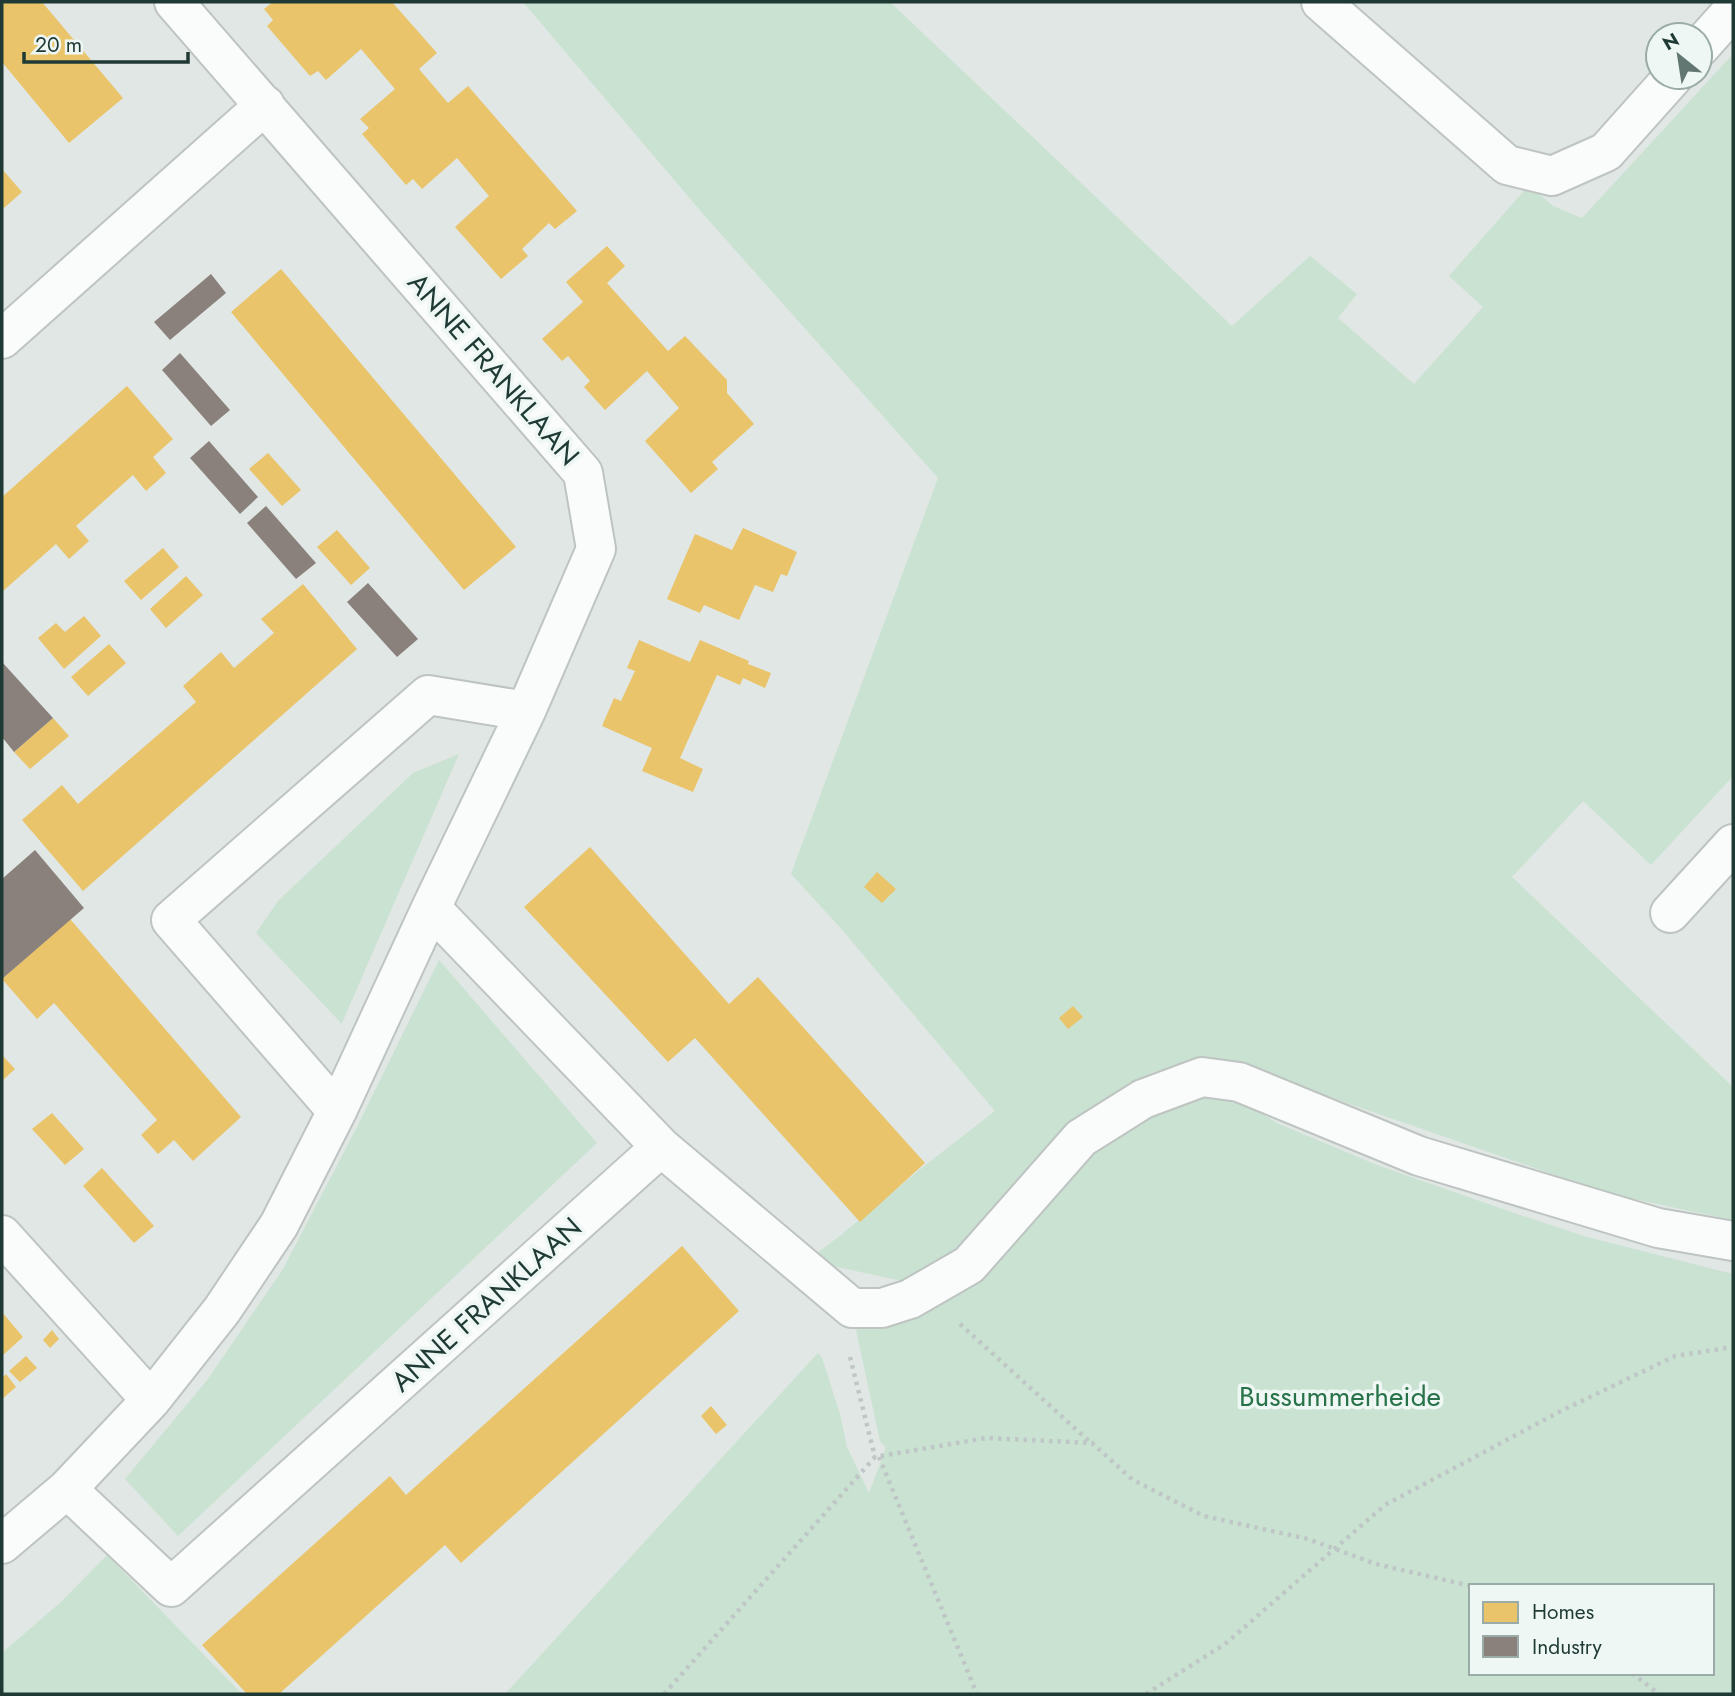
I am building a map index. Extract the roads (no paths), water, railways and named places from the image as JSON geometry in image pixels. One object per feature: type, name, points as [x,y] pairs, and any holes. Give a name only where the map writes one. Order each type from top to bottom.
[{"type":"street","name":"ANNE FRANKLAAN","points":[[2,1544],[67,1489],[150,1400],[222,1310],[279,1224],[337,1111],[526,712],[596,549],[583,473],[174,2]]},
{"type":"street","points":[[1321,2],[1507,165],[1552,176],[1606,152],[1660,91]]},
{"type":"street","points":[[1714,31],[1733,10]]},
{"type":"street","points":[[2,339],[265,105]]},
{"type":"street","points":[[337,1111],[171,920],[428,695],[526,712]]},
{"type":"street","points":[[1670,914],[1733,844]]},
{"type":"street","points":[[431,908],[661,1147],[852,1308],[882,1308],[910,1299],[969,1265],[1081,1138],[1143,1098],[1202,1077],[1239,1082],[1419,1156],[1658,1228],[1733,1241]]},
{"type":"street","name":"ANNE FRANKLAAN","points":[[67,1489],[170,1587],[661,1147]]},
{"type":"street","points":[[2,1235],[150,1400]]},
{"type":"park label","name":"Bussummerheide","points":[[1340,1396]]}]
